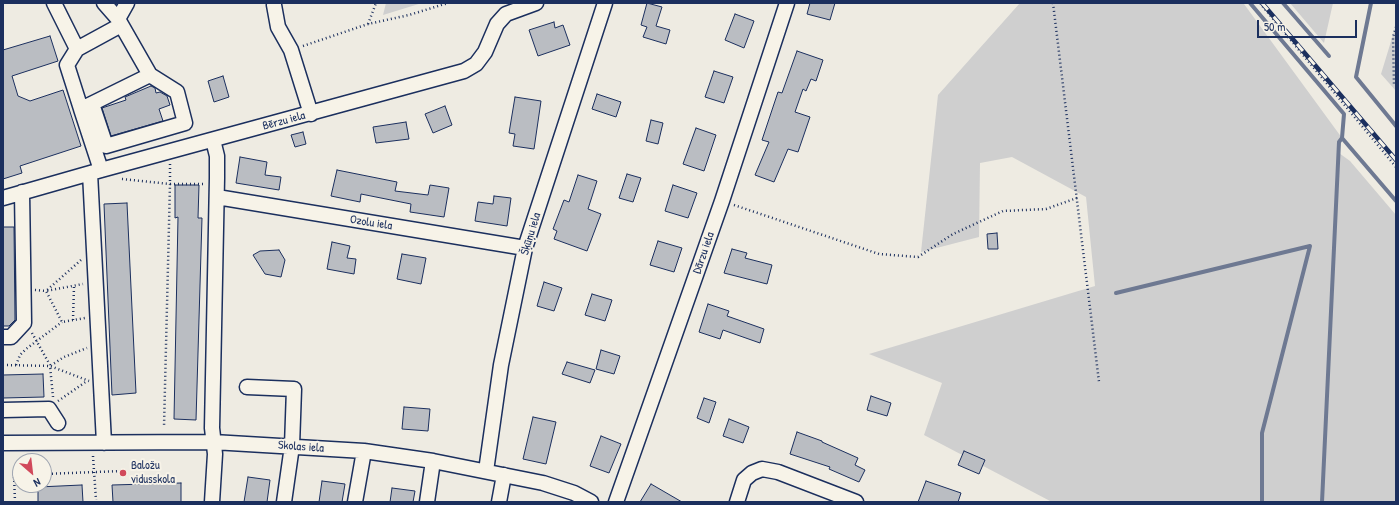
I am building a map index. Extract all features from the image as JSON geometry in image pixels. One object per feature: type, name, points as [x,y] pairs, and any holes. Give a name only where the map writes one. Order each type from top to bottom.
[{"type":"street","points":[[54,3],[77,49]]},
{"type":"street","points":[[104,3],[119,22],[150,75],[177,92],[186,123],[106,146],[67,65],[77,49],[119,22],[127,3]]},
{"type":"street","name":"Bērzu iela","points":[[3,198],[95,171],[311,114],[464,71],[476,64],[485,52],[497,24],[506,14],[536,3]]},
{"type":"street","name":"Šķūņu iela","points":[[486,472],[500,365],[525,248],[605,3]]},
{"type":"street","name":"Dārzu iela","points":[[616,502],[722,201],[787,3]]},
{"type":"street","points":[[274,5],[278,27],[291,50],[311,114]]},
{"type":"street","points":[[86,106],[150,75]]},
{"type":"street","points":[[86,106],[95,171],[94,253],[99,347],[94,380],[104,443]]},
{"type":"street","points":[[212,502],[215,454],[213,442],[217,190],[217,156],[213,140]]},
{"type":"street","name":"Ozolu iela","points":[[217,190],[525,248]]},
{"type":"street","points":[[3,336],[11,337],[24,323],[25,288],[22,192]]},
{"type":"street","points":[[247,387],[294,389],[292,446],[284,502]]},
{"type":"street","points":[[3,410],[49,409],[58,423]]},
{"type":"street","name":"Skolas iela","points":[[3,443],[213,442],[364,451],[433,461],[543,483],[573,497],[591,502]]},
{"type":"street","points":[[355,502],[364,451]]},
{"type":"street","points":[[427,502],[433,461]]},
{"type":"street","points":[[737,502],[744,480],[752,473],[762,469],[778,472],[856,502]]},
{"type":"street","points":[[499,502],[504,475]]},
{"type":"path","points":[[368,24],[376,3]]},
{"type":"path","points":[[291,50],[368,24],[409,15],[448,3]]},
{"type":"path","points":[[1053,3],[1099,382]]},
{"type":"path","points":[[1260,3],[1396,167]]},
{"type":"path","points":[[1396,27],[1393,37],[1394,84],[1396,86]]},
{"type":"path","points":[[164,427],[170,184],[169,152]]},
{"type":"path","points":[[95,171],[116,178],[217,190]]},
{"type":"path","points":[[722,201],[879,254],[918,257],[953,234],[1003,211],[1046,209],[1077,198]]},
{"type":"path","points":[[46,292],[86,256],[94,253]]},
{"type":"path","points":[[25,288],[46,292],[96,282]]},
{"type":"path","points":[[73,320],[74,286]]},
{"type":"path","points":[[46,292],[62,322]]},
{"type":"path","points":[[16,365],[20,355],[62,322],[98,316]]},
{"type":"path","points":[[24,323],[50,366],[53,404],[94,380]]},
{"type":"path","points":[[50,366],[64,357],[86,348],[99,347]]},
{"type":"path","points":[[3,365],[50,366],[94,380]]},
{"type":"path","points":[[93,455],[96,500]]},
{"type":"path","points":[[52,474],[122,471]]},
{"type":"shaded area","points":[[386,3],[422,3],[383,15]]},
{"type":"shaded area","points":[[1020,3],[1244,4],[1342,138],[1339,142],[1339,153],[1350,161],[1396,215],[1396,502],[1052,502],[924,435],[942,383],[869,354],[1095,286],[1086,197],[1012,157],[980,163],[979,237],[921,252],[938,95]]},
{"type":"shaded area","points":[[1290,3],[1333,3],[1324,43]]},
{"type":"shaded area","points":[[1396,25],[1396,91],[1381,74]]},
{"type":"building","points":[[647,3],[662,7],[656,26],[670,30],[666,44],[643,37],[647,27],[641,25]]},
{"type":"building","points":[[810,3],[835,3],[830,20],[807,14]]},
{"type":"building","points":[[735,14],[754,21],[744,48],[725,40]]},
{"type":"building","points":[[554,22],[555,28],[563,25],[570,45],[538,56],[529,30]]},
{"type":"building","points":[[50,36],[58,61],[12,76],[18,96],[30,101],[63,90],[81,146],[20,166],[22,173],[3,179],[3,50]]},
{"type":"building","points":[[797,51],[823,60],[816,81],[811,79],[806,91],[803,89],[795,112],[810,117],[798,152],[788,149],[774,182],[755,175],[769,142],[762,140],[778,92],[782,93]]},
{"type":"building","points":[[714,71],[733,77],[724,103],[705,97]]},
{"type":"building","points":[[223,76],[229,97],[214,102],[208,81]]},
{"type":"building","points":[[151,86],[155,88],[156,93],[160,92],[167,96],[170,105],[159,109],[163,121],[111,136],[102,108],[126,100],[125,97]]},
{"type":"building","points":[[597,94],[621,102],[616,117],[592,109]]},
{"type":"building","points":[[515,97],[541,101],[534,149],[513,146],[515,134],[509,133]]},
{"type":"building","points":[[445,106],[452,125],[433,133],[425,114]]},
{"type":"building","points":[[651,120],[663,123],[658,144],[646,141]]},
{"type":"building","points":[[406,122],[409,139],[376,143],[373,127]]},
{"type":"building","points":[[696,128],[716,135],[704,171],[683,164]]},
{"type":"building","points":[[303,132],[306,144],[295,147],[291,135]]},
{"type":"building","points":[[240,157],[267,162],[265,175],[281,177],[279,190],[236,183]]},
{"type":"building","points":[[337,170],[397,182],[395,191],[428,195],[430,185],[449,188],[444,217],[410,212],[411,204],[361,194],[360,202],[331,196]]},
{"type":"building","points":[[627,174],[641,178],[633,202],[619,198]]},
{"type":"building","points":[[578,175],[597,181],[588,209],[601,214],[587,251],[554,239],[557,231],[553,229],[564,200],[569,202]]},
{"type":"building","points":[[175,185],[199,185],[198,218],[202,218],[196,420],[174,419],[178,217],[175,218]]},
{"type":"building","points":[[673,185],[697,193],[688,218],[665,211]]},
{"type":"building","points":[[494,196],[511,198],[507,226],[475,221],[478,202],[493,204]]},
{"type":"building","points":[[127,203],[136,393],[112,395],[104,204]]},
{"type":"building","points":[[3,227],[14,227],[15,320],[9,326],[3,326]]},
{"type":"building","points":[[997,233],[998,249],[988,249],[987,234]]},
{"type":"building","points":[[658,241],[682,248],[674,272],[650,265]]},
{"type":"building","points":[[332,242],[350,246],[347,258],[356,259],[354,274],[327,269]]},
{"type":"building","points":[[732,249],[747,253],[745,258],[772,265],[767,284],[724,273]]},
{"type":"building","points":[[279,250],[285,260],[281,277],[265,274],[253,255],[260,251]]},
{"type":"building","points":[[402,254],[426,258],[421,284],[397,279]]},
{"type":"building","points":[[544,282],[562,288],[554,311],[537,306]]},
{"type":"building","points":[[592,294],[612,300],[605,321],[585,315]]},
{"type":"building","points":[[708,304],[729,311],[727,316],[764,329],[760,343],[723,330],[720,339],[699,332]]},
{"type":"building","points":[[601,350],[620,356],[614,374],[596,369]]},
{"type":"building","points":[[567,362],[595,370],[590,383],[562,374]]},
{"type":"building","points":[[43,374],[44,397],[3,398],[3,375]]},
{"type":"building","points":[[871,396],[891,403],[887,416],[867,410]]},
{"type":"building","points":[[704,398],[716,402],[709,423],[697,418]]},
{"type":"building","points":[[404,407],[430,409],[428,431],[402,429]]},
{"type":"building","points":[[533,417],[556,422],[546,464],[523,459]]},
{"type":"building","points":[[729,419],[749,427],[743,443],[723,436]]},
{"type":"building","points":[[797,432],[822,441],[858,458],[855,465],[865,470],[859,482],[829,469],[830,467],[790,454]]},
{"type":"building","points":[[601,436],[621,444],[609,473],[590,466]]},
{"type":"building","points":[[964,451],[985,460],[979,474],[958,465]]},
{"type":"building","points":[[248,477],[270,480],[267,502],[244,502]]},
{"type":"building","points":[[322,481],[345,484],[342,502],[319,502]]},
{"type":"building","points":[[926,481],[961,493],[958,502],[918,502]]},
{"type":"building","points":[[181,483],[181,502],[113,502],[112,485]]},
{"type":"building","points":[[651,484],[682,502],[640,502]]},
{"type":"building","points":[[82,485],[83,502],[38,502],[38,493],[52,493],[52,486]]},
{"type":"building","points":[[392,488],[415,491],[413,502],[390,502]]},
{"type":"waterway","points":[[1250,3],[1344,114],[1342,138],[1396,201]]},
{"type":"waterway","points":[[1283,3],[1329,56]]},
{"type":"waterway","points":[[1371,3],[1356,77],[1396,126]]},
{"type":"waterway","points":[[1322,502],[1339,142],[1342,138]]},
{"type":"waterway","points":[[1116,293],[1310,246],[1262,433],[1262,502]]},
{"type":"railway","points":[[1262,3],[1396,160]]},
{"type":"place","name":"Baložu vidusskola","points":[[123,473]]}]
